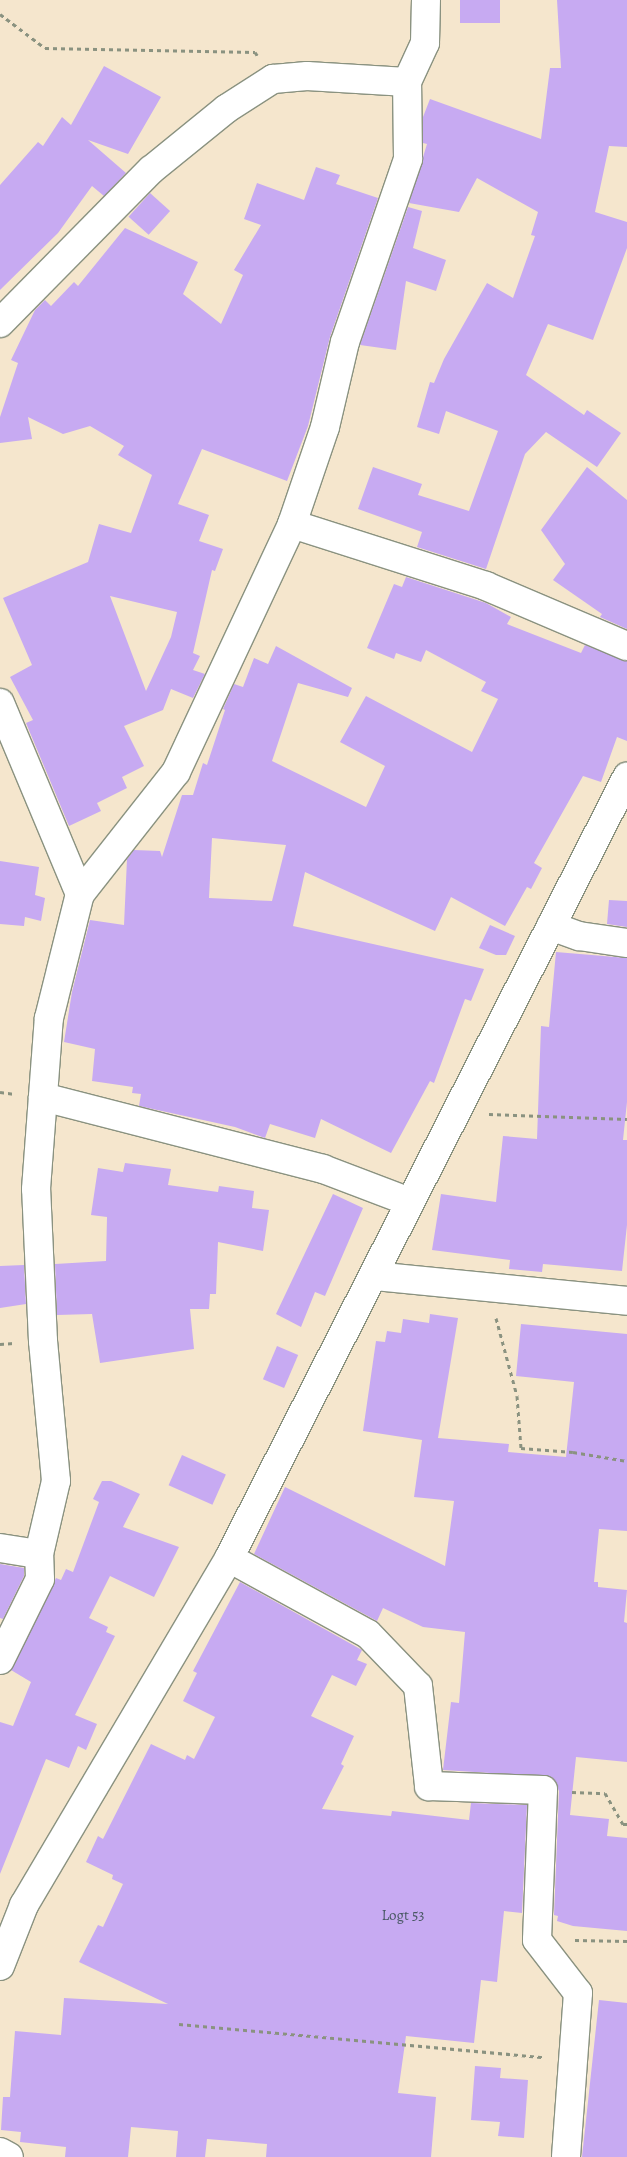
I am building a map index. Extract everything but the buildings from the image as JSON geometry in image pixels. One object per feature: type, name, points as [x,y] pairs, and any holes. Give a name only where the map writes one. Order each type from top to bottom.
[{"type":"street","points":[[0,1660],[40,1579],[39,1554],[56,1481],[43,1341],[36,1190],[49,1018],[80,894],[176,772],[292,524],[325,427],[345,342],[408,159],[407,82],[425,44],[426,0]]},
{"type":"street","points":[[0,323],[151,170],[226,109],[273,79],[307,76],[407,82]]},
{"type":"street","points":[[292,524],[486,586],[627,646]]},
{"type":"street","points":[[0,703],[80,894]]},
{"type":"street","points":[[0,1966],[24,1905],[229,1558],[627,777]]},
{"type":"street","points":[[551,926],[579,936],[627,943]]},
{"type":"street","points":[[43,1097],[323,1169],[410,1202]]},
{"type":"street","points":[[374,1276],[627,1301]]},
{"type":"street","points":[[0,1548],[39,1554]]},
{"type":"street","points":[[229,1558],[368,1634],[418,1686],[429,1786],[543,1790],[537,1940],[578,1993],[575,2059],[566,2157]]},
{"type":"street","points":[[0,2152],[9,2157]]},
{"type":"path","points":[[0,9],[2,15],[46,48],[255,52],[273,79]]},
{"type":"path","points":[[456,1111],[538,1118],[627,1119]]},
{"type":"path","points":[[488,1287],[517,1396],[521,1448],[573,1452],[627,1461]]},
{"type":"path","points":[[543,1790],[605,1793],[623,1824],[627,1824]]},
{"type":"path","points":[[537,1940],[627,1941]]},
{"type":"path","points":[[179,2024],[575,2059]]}]
